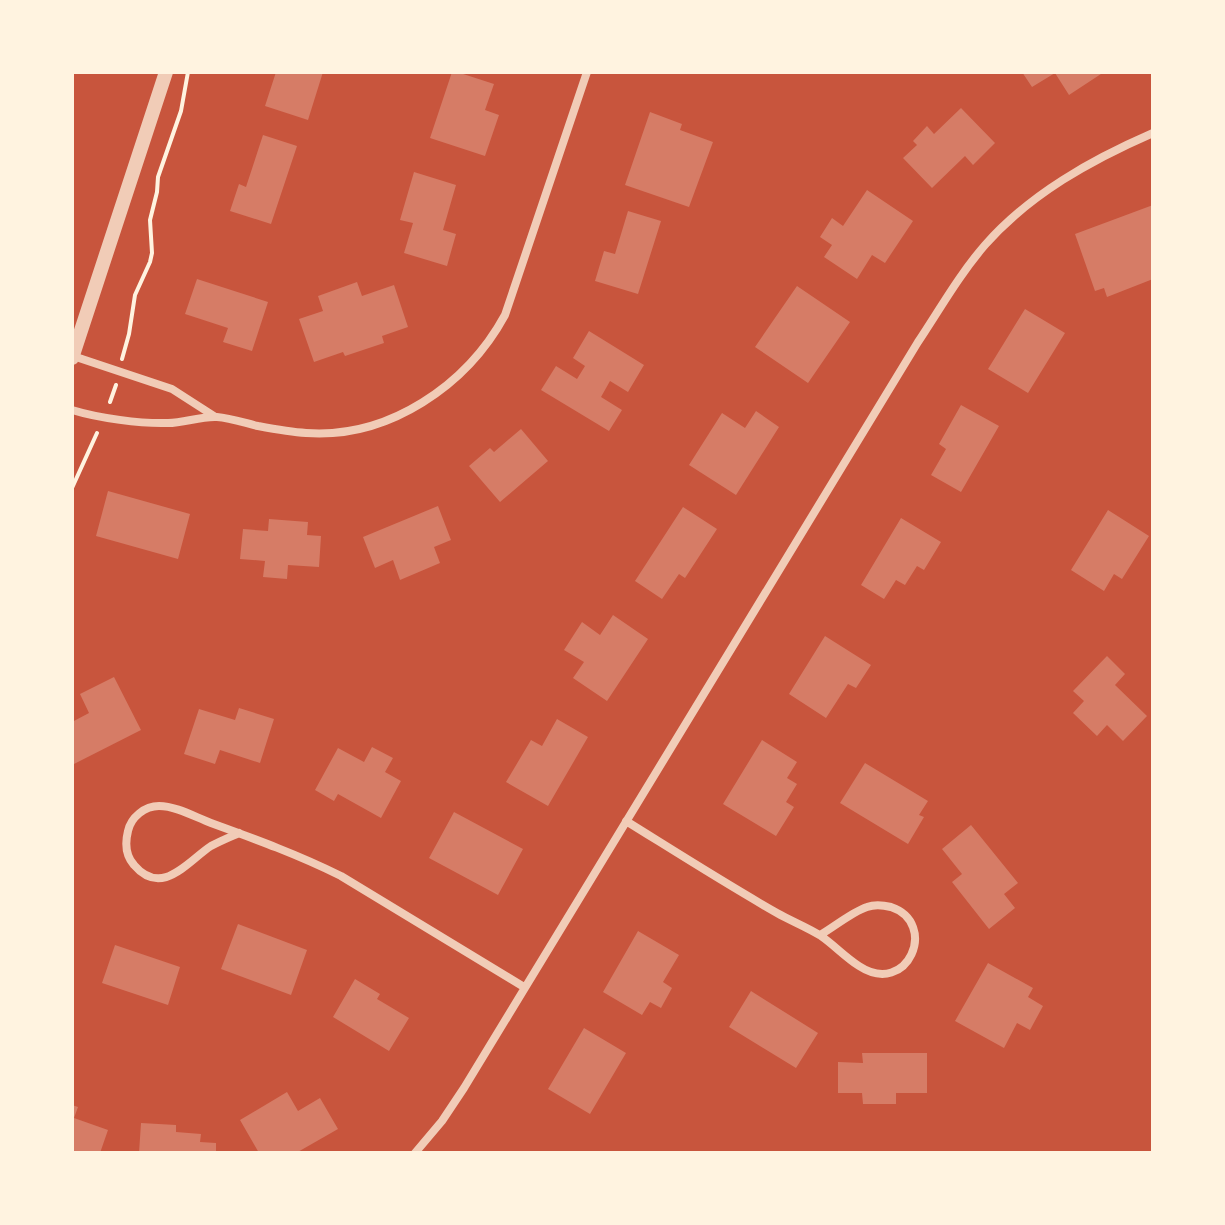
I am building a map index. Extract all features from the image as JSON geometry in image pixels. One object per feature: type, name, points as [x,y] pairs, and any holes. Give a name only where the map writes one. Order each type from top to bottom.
[{"type":"street","points":[[166,72],[72,357],[172,389],[215,417]]},
{"type":"street","points":[[72,410],[103,418],[168,423],[215,417],[310,433],[349,430],[379,423],[399,415],[442,389],[461,374],[488,343],[510,302],[587,72]]},
{"type":"street","points":[[415,1153],[442,1121],[963,273],[994,236],[1050,189],[1093,161],[1153,133]]},
{"type":"street","points":[[239,833],[213,845],[187,867],[169,877],[158,878],[140,872],[127,852],[130,824],[139,813],[159,806],[176,810],[239,833],[309,860],[341,876],[524,987]]},
{"type":"street","points":[[626,821],[780,915],[820,935],[858,966],[879,975],[901,969],[912,954],[915,937],[911,921],[904,914],[881,905],[867,907],[820,935]]},
{"type":"path","points":[[122,359],[135,295],[152,253],[150,220],[158,177],[181,111],[188,72]]},
{"type":"path","points":[[108,408],[116,385]]},
{"type":"path","points":[[72,488],[97,433]]},
{"type":"building","points":[[276,72],[323,72],[308,120],[265,106]]},
{"type":"building","points":[[452,72],[494,84],[485,110],[499,115],[485,156],[430,138]]},
{"type":"building","points":[[1022,72],[1104,72],[1069,95],[1055,73],[1032,87]]},
{"type":"building","points":[[961,108],[995,143],[973,165],[965,156],[932,188],[903,158],[917,145],[913,141],[927,126],[934,134]]},
{"type":"building","points":[[650,112],[682,124],[680,130],[713,142],[689,207],[625,185]]},
{"type":"building","points":[[263,135],[297,146],[271,224],[230,211],[239,184],[246,187]]},
{"type":"building","points":[[414,172],[456,185],[443,230],[456,234],[447,266],[404,253],[413,223],[400,220]]},
{"type":"building","points":[[867,190],[913,221],[885,263],[872,255],[857,279],[824,257],[832,245],[820,237],[832,218],[843,226]]},
{"type":"building","points":[[1153,205],[1153,279],[1107,297],[1104,288],[1095,291],[1075,234]]},
{"type":"building","points":[[628,211],[661,221],[638,294],[595,281],[604,251],[615,254]]},
{"type":"building","points":[[197,279],[268,302],[252,351],[223,342],[228,328],[185,314]]},
{"type":"building","points":[[357,282],[362,296],[394,285],[408,327],[382,336],[384,343],[314,362],[299,319],[323,311],[318,296]]},
{"type":"building","points":[[797,286],[850,322],[808,383],[755,347]]},
{"type":"building","points":[[1025,309],[1065,333],[1028,393],[988,369]]},
{"type":"building","points":[[589,331],[644,365],[628,392],[610,381],[601,397],[622,410],[609,431],[541,390],[556,366],[577,379],[585,366],[573,358]]},
{"type":"building","points":[[961,405],[999,426],[961,492],[931,475],[946,449],[939,444]]},
{"type":"building","points":[[756,411],[779,427],[736,495],[689,465],[722,413],[745,428]]},
{"type":"building","points":[[521,429],[548,461],[500,502],[469,466],[490,448],[494,452]]},
{"type":"building","points":[[108,491],[190,514],[178,559],[96,536]]},
{"type":"building","points":[[438,506],[451,540],[434,547],[440,563],[400,580],[393,560],[375,568],[363,537]]},
{"type":"building","points":[[683,507],[717,529],[685,578],[679,574],[662,599],[635,581]]},
{"type":"building","points":[[1108,510],[1149,536],[1122,579],[1114,574],[1104,591],[1071,570]]},
{"type":"building","points":[[901,518],[941,542],[924,570],[917,566],[905,585],[896,580],[884,599],[861,585]]},
{"type":"building","points":[[269,519],[308,522],[307,535],[321,536],[319,567],[288,565],[287,579],[263,577],[265,561],[240,559],[243,529],[268,531]]},
{"type":"building","points":[[613,615],[648,639],[607,701],[573,678],[584,662],[564,650],[582,622],[600,635]]},
{"type":"building","points":[[825,636],[871,665],[856,688],[848,684],[826,718],[789,694]]},
{"type":"building","points":[[1107,656],[1125,674],[1115,685],[1147,716],[1123,741],[1107,725],[1097,736],[1073,713],[1084,701],[1073,691]]},
{"type":"building","points":[[114,677],[141,730],[72,765],[72,722],[89,713],[80,694]]},
{"type":"building","points":[[239,708],[274,719],[260,763],[220,750],[215,764],[184,754],[199,709],[235,720]]},
{"type":"building","points":[[557,719],[588,737],[548,806],[506,782],[531,740],[542,746]]},
{"type":"building","points":[[762,740],[797,762],[787,778],[797,784],[786,802],[794,807],[776,836],[723,804]]},
{"type":"building","points":[[372,747],[393,758],[385,772],[401,781],[381,818],[338,794],[334,801],[315,790],[338,748],[364,762]]},
{"type":"building","points":[[865,763],[928,801],[919,815],[924,817],[908,844],[840,803]]},
{"type":"building","points":[[454,812],[523,849],[498,895],[429,858]]},
{"type":"building","points":[[971,825],[1018,883],[1004,894],[1015,908],[989,929],[952,882],[962,874],[942,849]]},
{"type":"building","points":[[238,924],[307,950],[291,995],[221,969]]},
{"type":"building","points":[[638,931],[679,955],[663,982],[672,988],[661,1008],[650,1002],[642,1015],[603,992]]},
{"type":"building","points":[[115,945],[180,967],[168,1005],[102,983]]},
{"type":"building","points":[[988,963],[1033,988],[1028,997],[1043,1006],[1030,1030],[1017,1023],[1004,1048],[955,1021]]},
{"type":"building","points":[[355,979],[380,994],[377,999],[409,1018],[389,1051],[333,1017]]},
{"type":"building","points":[[751,991],[818,1033],[796,1068],[729,1027]]},
{"type":"building","points":[[584,1028],[626,1053],[590,1114],[548,1089]]},
{"type":"building","points":[[862,1053],[927,1053],[927,1093],[896,1093],[896,1104],[863,1104],[862,1093],[838,1093],[838,1062],[863,1063]]},
{"type":"building","points":[[287,1092],[298,1111],[320,1098],[338,1129],[296,1153],[259,1153],[240,1120]]},
{"type":"building","points":[[72,1105],[78,1107],[74,1118],[108,1130],[100,1153],[72,1153]]},
{"type":"building","points":[[141,1123],[176,1125],[176,1132],[201,1134],[200,1142],[216,1143],[216,1153],[139,1153]]}]
